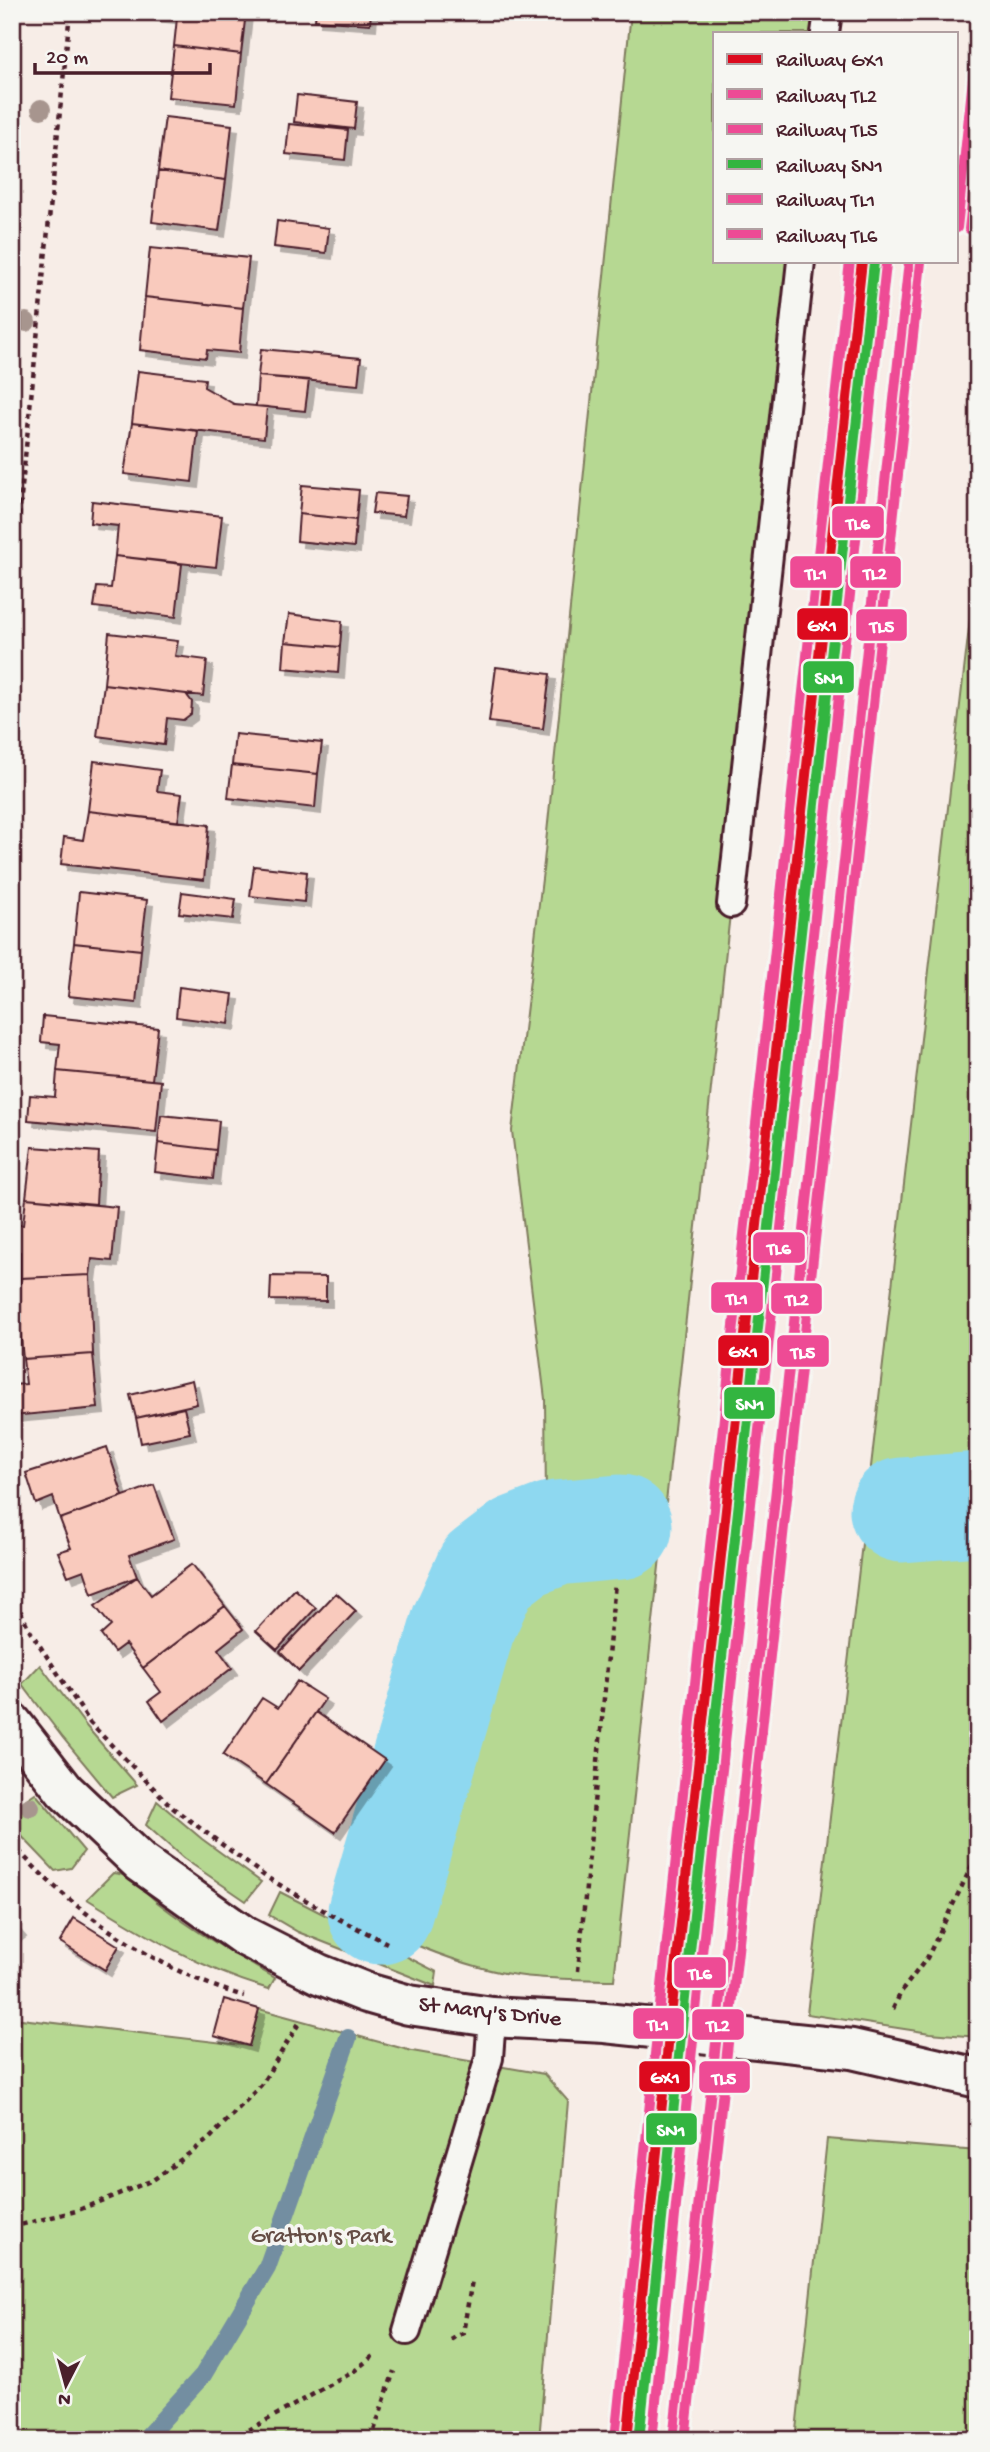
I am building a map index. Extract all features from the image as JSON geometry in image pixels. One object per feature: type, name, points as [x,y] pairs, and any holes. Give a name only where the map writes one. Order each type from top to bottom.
[{"type":"street","name":"St Mary's Drive","points":[[12,1723],[65,1791],[141,1863],[244,1936],[319,1974],[367,1993],[420,2007],[492,2017],[605,2023],[852,2049],[978,2078]]},
{"type":"lane","points":[[825,32],[828,12]]},
{"type":"lane","points":[[731,904],[801,262]]},
{"type":"lane","points":[[407,2330],[489,2058],[492,2017]]},
{"type":"path","points":[[12,586],[70,12]]},
{"type":"path","points":[[578,1979],[615,1583]]},
{"type":"path","points":[[12,1593],[29,1629],[90,1723],[173,1808],[266,1877],[335,1917]]},
{"type":"path","points":[[12,2227],[76,2211],[153,2180],[209,2139],[261,2085],[305,2013]]},
{"type":"path","points":[[442,2345],[463,2333],[474,2271]]},
{"type":"path","points":[[231,2440],[353,2372],[407,2330]]},
{"type":"path","points":[[371,2440],[407,2330]]},
{"type":"green space","points":[[631,12],[828,12],[825,32],[713,32],[713,262],[801,262],[614,1980],[546,1978],[495,1971],[432,1951],[358,1918],[453,1591],[477,1558],[480,1519],[546,1501],[545,1399],[512,1131],[544,862]]},
{"type":"green space","points":[[978,551],[978,2037],[930,2033],[807,2014]]},
{"type":"green space","points":[[40,1665],[87,1727],[137,1785],[112,1797],[63,1738],[22,1684]]},
{"type":"green space","points":[[35,1793],[84,1851],[71,1868],[55,1871],[12,1826],[12,1809]]},
{"type":"green space","points":[[157,1801],[202,1839],[261,1882],[246,1901],[183,1858],[146,1825]]},
{"type":"green space","points":[[113,1873],[125,1876],[185,1923],[275,1978],[269,1989],[198,1962],[87,1899]]},
{"type":"green space","points":[[280,1892],[437,1972],[435,1986],[298,1932],[269,1915]]},
{"type":"green space","name":"Gratton's Park","points":[[259,2009],[412,2051],[544,2074],[568,2101],[539,2440],[12,2440],[12,2018],[249,2046]]},
{"type":"green space","points":[[827,2139],[978,2151],[978,2440],[795,2440]]},
{"type":"building","points":[[151,12],[246,12],[241,54],[174,46],[177,18],[150,15]]},
{"type":"building","points":[[316,12],[371,12],[370,24],[315,20]]},
{"type":"building","points":[[174,46],[241,54],[236,104],[168,97]]},
{"type":"building","points":[[297,95],[357,102],[354,129],[294,122]]},
{"type":"building","points":[[165,117],[232,125],[226,180],[158,171]]},
{"type":"building","points":[[289,124],[348,130],[345,160],[286,154]]},
{"type":"building","points":[[158,171],[226,180],[219,231],[152,222]]},
{"type":"building","points":[[277,221],[329,228],[326,253],[274,247]]},
{"type":"building","points":[[150,248],[249,258],[243,308],[145,297]]},
{"type":"building","points":[[145,297],[243,308],[239,353],[207,350],[206,358],[140,350]]},
{"type":"building","points":[[261,349],[361,358],[358,385],[258,376]]},
{"type":"building","points":[[138,371],[205,379],[204,387],[234,404],[267,407],[264,438],[132,423]]},
{"type":"building","points":[[258,376],[309,380],[305,411],[256,406]]},
{"type":"building","points":[[132,423],[198,431],[192,482],[124,474]]},
{"type":"building","points":[[302,485],[359,490],[356,520],[299,514]]},
{"type":"building","points":[[375,493],[407,496],[404,516],[372,513]]},
{"type":"building","points":[[92,501],[222,516],[216,567],[115,556],[118,526],[90,523]]},
{"type":"building","points":[[299,514],[356,520],[354,547],[297,541]]},
{"type":"building","points":[[115,556],[182,564],[176,617],[94,607],[97,587],[111,588]]},
{"type":"building","points":[[289,614],[342,621],[340,647],[285,642]]},
{"type":"building","points":[[109,633],[178,641],[175,656],[207,660],[203,696],[104,684]]},
{"type":"building","points":[[285,642],[340,647],[338,673],[283,668]]},
{"type":"building","points":[[496,667],[550,674],[543,729],[489,722]]},
{"type":"building","points":[[104,684],[186,694],[192,702],[191,714],[183,720],[167,718],[164,745],[97,736]]},
{"type":"building","points":[[235,734],[322,743],[318,774],[232,765]]},
{"type":"building","points":[[94,761],[160,770],[157,791],[182,794],[178,822],[88,811]]},
{"type":"building","points":[[232,765],[318,774],[315,808],[228,798]]},
{"type":"building","points":[[88,811],[209,825],[204,880],[61,864],[64,837],[83,840]]},
{"type":"building","points":[[254,866],[307,872],[304,902],[250,896]]},
{"type":"building","points":[[79,892],[147,900],[141,950],[74,943]]},
{"type":"building","points":[[182,892],[236,899],[233,919],[179,913]]},
{"type":"building","points":[[74,943],[141,950],[136,1003],[68,996]]},
{"type":"building","points":[[179,987],[233,994],[229,1024],[176,1017]]},
{"type":"building","points":[[43,1016],[158,1028],[152,1080],[57,1071],[60,1044],[41,1042]]},
{"type":"building","points":[[57,1071],[161,1081],[156,1132],[28,1120],[30,1095],[55,1097]]},
{"type":"building","points":[[161,1115],[219,1121],[216,1150],[158,1143]]},
{"type":"building","points":[[158,1143],[216,1150],[213,1179],[155,1172]]},
{"type":"building","points":[[32,1147],[99,1152],[96,1204],[26,1198]]},
{"type":"building","points":[[26,1198],[117,1207],[112,1261],[92,1259],[90,1275],[20,1278],[20,1252],[12,1251],[12,1225],[23,1225]]},
{"type":"building","points":[[90,1275],[93,1354],[23,1359],[20,1329],[12,1329],[12,1305],[20,1305],[20,1278]]},
{"type":"building","points":[[271,1276],[326,1277],[326,1301],[270,1300]]},
{"type":"building","points":[[93,1354],[98,1408],[12,1416],[12,1385],[26,1384],[23,1359]]},
{"type":"building","points":[[192,1380],[197,1404],[136,1418],[130,1395]]},
{"type":"building","points":[[184,1408],[190,1433],[141,1443],[136,1418]]},
{"type":"building","points":[[107,1447],[123,1496],[60,1519],[53,1497],[36,1504],[26,1473]]},
{"type":"building","points":[[154,1485],[174,1539],[129,1555],[137,1577],[92,1594],[84,1570],[68,1576],[58,1552],[71,1548],[60,1519]]},
{"type":"building","points":[[192,1564],[225,1606],[143,1668],[125,1644],[114,1652],[101,1635],[111,1626],[95,1606],[137,1577],[151,1595]]},
{"type":"building","points":[[295,1589],[316,1608],[277,1650],[256,1631]]},
{"type":"building","points":[[336,1593],[356,1611],[299,1671],[280,1652]]},
{"type":"building","points":[[225,1606],[243,1629],[218,1649],[232,1668],[163,1721],[149,1701],[161,1692],[143,1668]]},
{"type":"building","points":[[297,1681],[325,1699],[266,1784],[223,1755],[262,1698],[278,1708]]},
{"type":"building","points":[[316,1712],[385,1760],[335,1832],[266,1784]]},
{"type":"building","points":[[74,1918],[119,1946],[105,1970],[60,1942]]},
{"type":"building","points":[[12,1922],[20,1931],[12,1937]]},
{"type":"building","points":[[224,1999],[259,2009],[249,2046],[214,2036]]},
{"type":"waterway","points":[[902,1510],[978,1504]]},
{"type":"waterway","points":[[380,1912],[463,1625],[487,1572],[520,1547],[556,1533],[620,1527]]},
{"type":"waterway","points":[[144,2440],[203,2375],[267,2268],[348,2038]]},
{"type":"rail line","name":"TL2","points":[[958,219],[978,32]]},
{"type":"rail line","name":"TL5","points":[[969,229],[978,149]]},
{"type":"rail line","name":"TL1","points":[[615,2439],[850,262]]},
{"type":"rail line","name":"GX1","points":[[627,2440],[862,262]]},
{"type":"rail line","name":"SN1","points":[[639,2440],[874,262]]},
{"type":"rail line","name":"TL2","points":[[673,2440],[909,262]]},
{"type":"rail line","name":"TL5","points":[[685,2440],[921,262]]},
{"type":"rail line","name":"TL6","points":[[652,2440],[699,1981],[886,264]]}]
